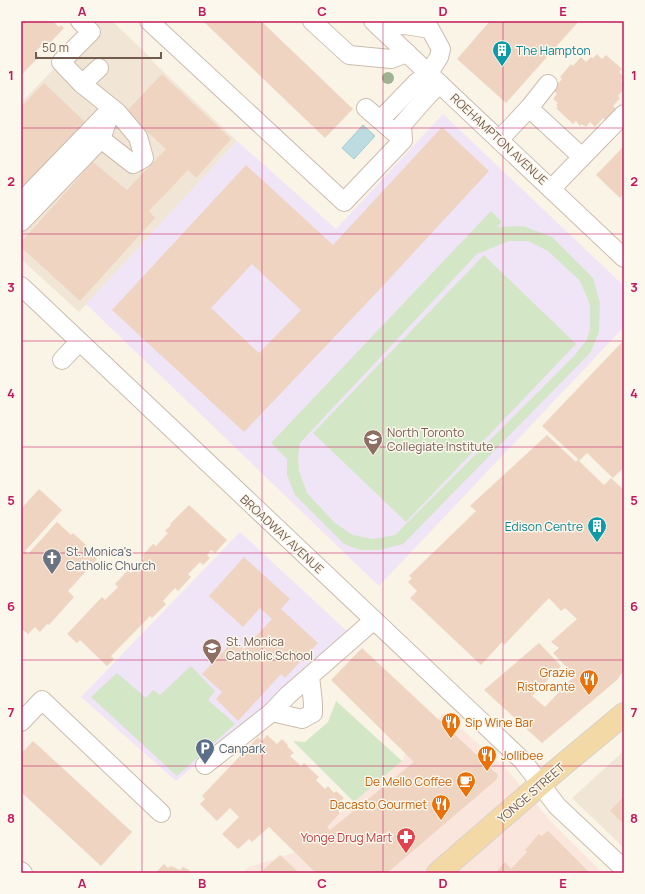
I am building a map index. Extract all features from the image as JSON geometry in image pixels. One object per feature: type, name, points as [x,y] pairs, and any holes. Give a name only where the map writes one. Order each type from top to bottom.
[{"type":"main road","name":"YONGE STREET","points":[[438,873],[540,784],[624,714]]},
{"type":"street","points":[[80,21],[91,32],[61,62],[82,84],[117,112],[138,136],[147,162],[133,164],[101,139]]},
{"type":"street","points":[[149,21],[344,202],[403,140],[402,125],[429,94],[441,49],[430,29],[405,25],[376,23]]},
{"type":"street","points":[[312,21],[349,54],[391,59],[407,53]]},
{"type":"street","name":"ROEHAMPTON AVENUE","points":[[376,23],[624,258]]},
{"type":"street","points":[[82,84],[99,68]]},
{"type":"street","points":[[385,115],[416,83],[434,79]]},
{"type":"street","points":[[499,140],[529,108],[548,84]]},
{"type":"street","points":[[21,222],[101,139],[112,108]]},
{"type":"street","points":[[21,202],[112,108]]},
{"type":"street","points":[[366,108],[403,140]]},
{"type":"street","points":[[529,108],[582,157]]},
{"type":"street","points":[[551,189],[624,114]]},
{"type":"street","name":"BROADWAY AVENUE","points":[[21,286],[523,761],[557,806],[624,869]]},
{"type":"street","points":[[62,360],[79,342]]},
{"type":"street","points":[[205,765],[272,712],[288,695],[374,620]]},
{"type":"street","points":[[272,712],[302,719],[313,712],[310,676]]},
{"type":"street","points":[[21,722],[42,700],[161,813]]},
{"type":"shaded area","points":[[100,21],[112,21],[237,141],[79,312],[21,259],[21,103]]},
{"type":"shaded area","name":"North Toronto Collegiate Institute","points":[[443,114],[624,286],[624,327],[379,586],[86,304],[237,141],[336,229]]},
{"type":"shaded area","name":"St. Monica Catholic School","points":[[240,532],[350,634],[176,781],[81,697]]},
{"type":"shaded area","points":[[444,713],[508,771],[555,826],[603,873],[242,873],[249,867],[293,853],[402,761],[407,750]]},
{"type":"shaded area","points":[[624,751],[624,848],[572,798]]},
{"type":"green space","points":[[491,211],[502,222],[497,227],[523,226],[552,237],[593,278],[600,303],[599,332],[590,353],[403,544],[379,550],[360,550],[344,544],[295,495],[287,475],[287,459],[271,443]],"holes":[[[509,241],[528,241],[548,251],[580,281],[590,305],[590,329],[586,341],[574,356],[395,535],[373,539],[353,535],[335,523],[307,493],[299,471],[298,456],[300,443],[477,254]]]},
{"type":"green space","points":[[484,255],[576,344],[406,522],[313,433]]},
{"type":"green space","points":[[191,666],[215,691],[208,700],[235,724],[177,776],[91,697],[117,673],[146,698],[153,690],[160,695]]},
{"type":"green space","points":[[336,701],[402,761],[354,802],[293,741],[305,742],[328,722]]},
{"type":"water","points":[[363,125],[375,136],[354,159],[342,148]]},
{"type":"building","points":[[21,21],[53,21],[59,27],[61,25],[64,28],[45,48],[42,45],[35,52],[39,57],[21,75]]},
{"type":"building","points":[[203,21],[261,21],[353,109],[325,138]]},
{"type":"building","name":"The Hampton","points":[[490,21],[579,21],[506,103],[457,59]]},
{"type":"building","points":[[597,54],[602,59],[606,55],[622,69],[619,72],[624,77],[621,80],[624,84],[624,89],[618,96],[620,98],[613,106],[616,109],[605,120],[603,118],[595,127],[590,122],[586,127],[582,124],[580,126],[576,121],[573,124],[556,108],[558,107],[556,105],[558,103],[553,99],[557,94],[553,89],[562,79],[560,77],[571,64],[573,66],[581,57],[586,62]]},
{"type":"building","points":[[162,74],[231,139],[196,178],[188,170],[149,211],[155,218],[80,301],[21,247],[21,242],[93,162],[127,190],[166,149],[126,112]]},
{"type":"building","points":[[44,83],[86,123],[21,191],[21,107]]},
{"type":"building","points":[[442,127],[489,171],[380,289],[244,432],[112,310],[246,165],[333,245]],"holes":[[[252,264],[301,310],[259,353],[211,308]]]},
{"type":"building","points":[[624,146],[624,194],[620,198],[596,175]]},
{"type":"building","points":[[624,340],[624,467],[613,478],[587,453],[579,461],[604,485],[611,478],[624,490],[624,670],[617,680],[542,743],[484,690],[539,643],[561,666],[532,696],[545,707],[576,674],[572,673],[553,653],[559,648],[551,642],[577,619],[565,608],[561,611],[549,598],[504,645],[502,642],[481,665],[410,598],[417,591],[408,582],[412,578],[409,576],[476,511],[470,506],[547,435],[576,462],[578,459],[542,426]]},
{"type":"building","name":"St. Monica's Catholic Church","points":[[39,489],[62,510],[25,551],[28,554],[57,522],[71,535],[73,533],[87,546],[85,548],[97,559],[68,591],[74,597],[49,625],[47,624],[40,632],[35,627],[28,634],[21,628],[21,509]]},
{"type":"building","points":[[189,505],[227,540],[215,553],[211,550],[207,555],[210,558],[203,565],[200,562],[188,574],[191,577],[178,591],[175,588],[163,601],[166,604],[152,618],[150,616],[111,656],[114,659],[107,666],[80,640],[77,643],[67,634],[102,597],[105,600],[118,587],[115,584],[128,570],[131,573],[144,558],[142,556],[153,544],[156,546],[168,533],[165,531],[171,525],[170,524]]},
{"type":"building","points":[[244,557],[290,599],[281,609],[318,643],[285,678],[281,674],[238,721],[216,699],[222,692],[202,674],[234,640],[244,649],[272,619],[260,608],[243,627],[209,596]]},
{"type":"building","points":[[362,648],[498,775],[496,780],[387,873],[316,873],[269,827],[252,842],[249,839],[238,849],[222,834],[239,817],[230,808],[217,821],[200,804],[205,799],[202,796],[258,737],[262,741],[267,735],[277,744],[282,739],[294,753],[290,756],[301,766],[304,763],[319,777],[316,780],[325,789],[328,786],[334,793],[336,791],[344,798],[339,804],[342,807],[338,811],[340,813],[327,827],[330,830],[414,762],[331,680]]},
{"type":"building","points":[[33,741],[132,832],[101,866],[21,792],[21,754]]},
{"type":"building","points":[[624,796],[624,824],[610,811]]},
{"type":"building","points":[[548,831],[590,873],[497,873],[505,862],[511,869],[527,852],[525,850],[539,834],[541,836]]},
{"type":"building","points":[[280,855],[299,873],[260,873]]},
{"type":"building","points":[[164,864],[168,868],[171,866],[180,870],[183,867],[189,870],[190,873],[155,873]]},
{"type":"place","name":"The Hampton","points":[[502,67]]},
{"type":"place","name":"North Toronto Collegiate Institute","points":[[373,456]]},
{"type":"place","name":"Edison Centre","points":[[597,543]]},
{"type":"place","name":"St. Monica's Catholic Church","points":[[52,575]]},
{"type":"place","name":"St. Monica Catholic School","points":[[212,665]]},
{"type":"place","name":"Grazie Ristorante","points":[[589,696]]},
{"type":"place","name":"Sip Wine Bar","points":[[451,739]]},
{"type":"place","name":"Canpark","points":[[205,765]]},
{"type":"place","name":"Jollibee","points":[[487,772]]},
{"type":"place","name":"De Mello Coffee","points":[[466,798]]},
{"type":"place","name":"Dacasto Gourmet","points":[[441,821]]},
{"type":"place","name":"Yonge Drug Mart","points":[[406,854]]}]
